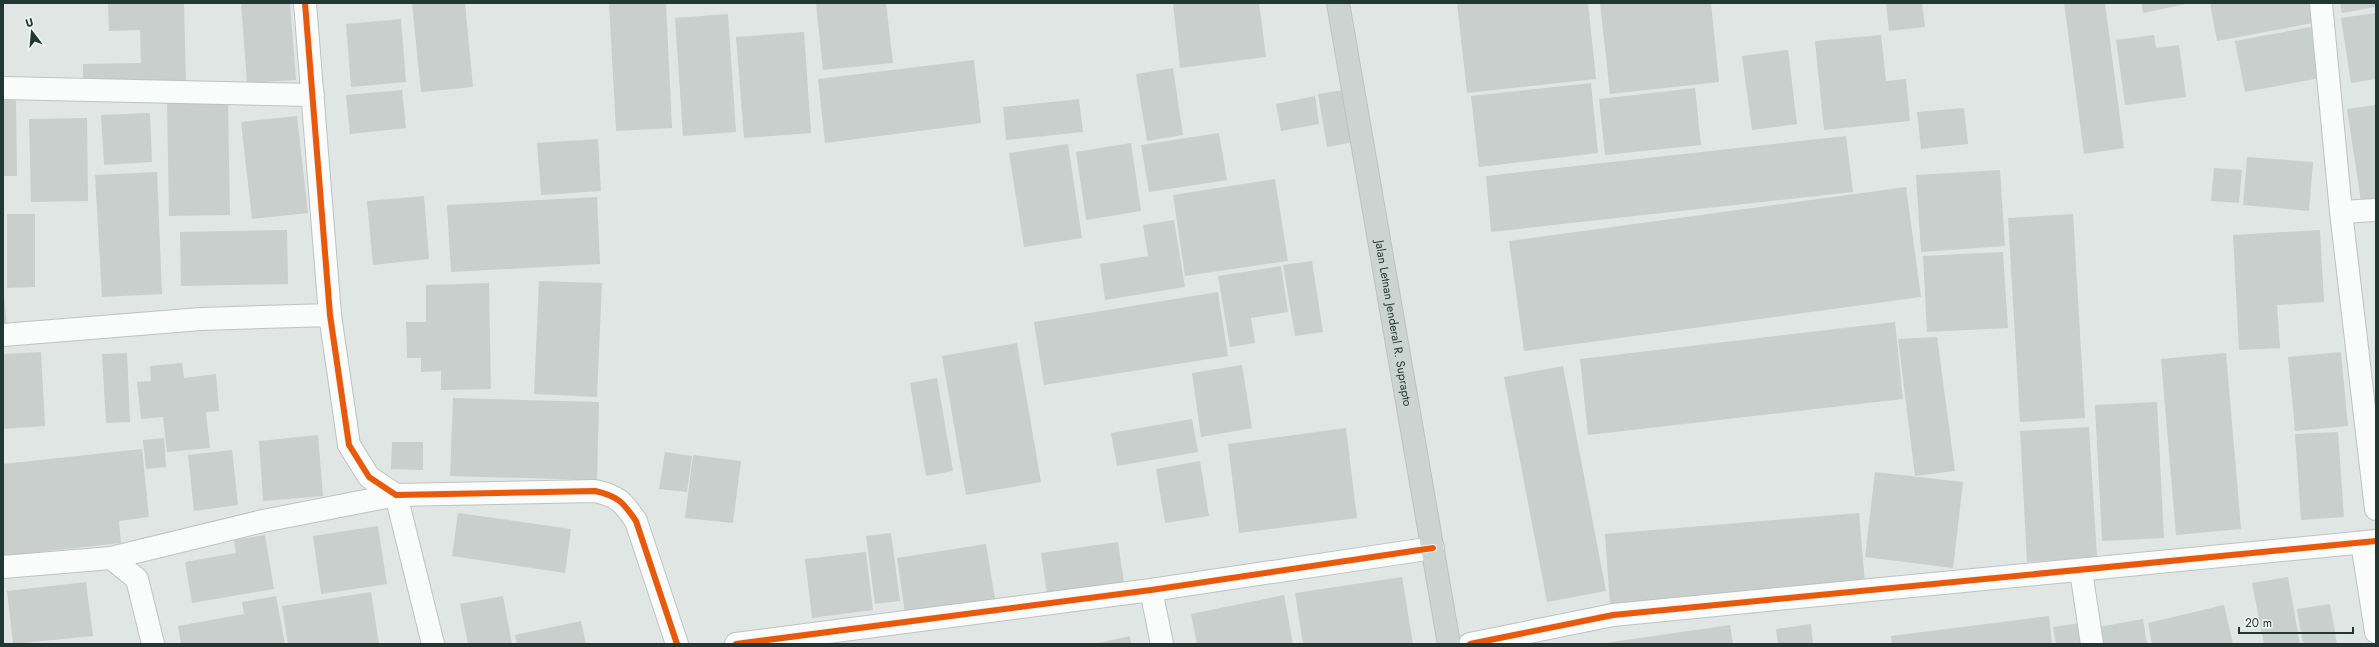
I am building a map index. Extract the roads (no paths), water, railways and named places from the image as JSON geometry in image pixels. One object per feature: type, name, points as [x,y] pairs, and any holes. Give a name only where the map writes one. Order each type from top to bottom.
[{"type":"main road","name":"Jalan Letnan Jenderal R. Suprapto","points":[[1338,3],[1449,644]]},
{"type":"street","points":[[305,3],[330,315],[349,445],[369,477],[396,495],[433,644]]},
{"type":"street","points":[[2321,3],[2342,212],[2376,509]]},
{"type":"street","points":[[3,88],[313,95]]},
{"type":"street","points":[[2342,212],[2376,210]]},
{"type":"street","points":[[3,335],[201,319],[330,315]]},
{"type":"street","points":[[3,567],[110,558],[263,521],[396,495],[595,491],[613,495],[624,504],[636,521],[677,644]]},
{"type":"street","points":[[1470,644],[1613,616],[2369,542],[2376,632]]},
{"type":"street","points":[[736,644],[1151,590],[1432,548]]},
{"type":"street","points":[[110,558],[138,579],[153,644]]},
{"type":"street","points":[[2081,571],[2092,644]]},
{"type":"street","points":[[1151,590],[1162,644]]}]
